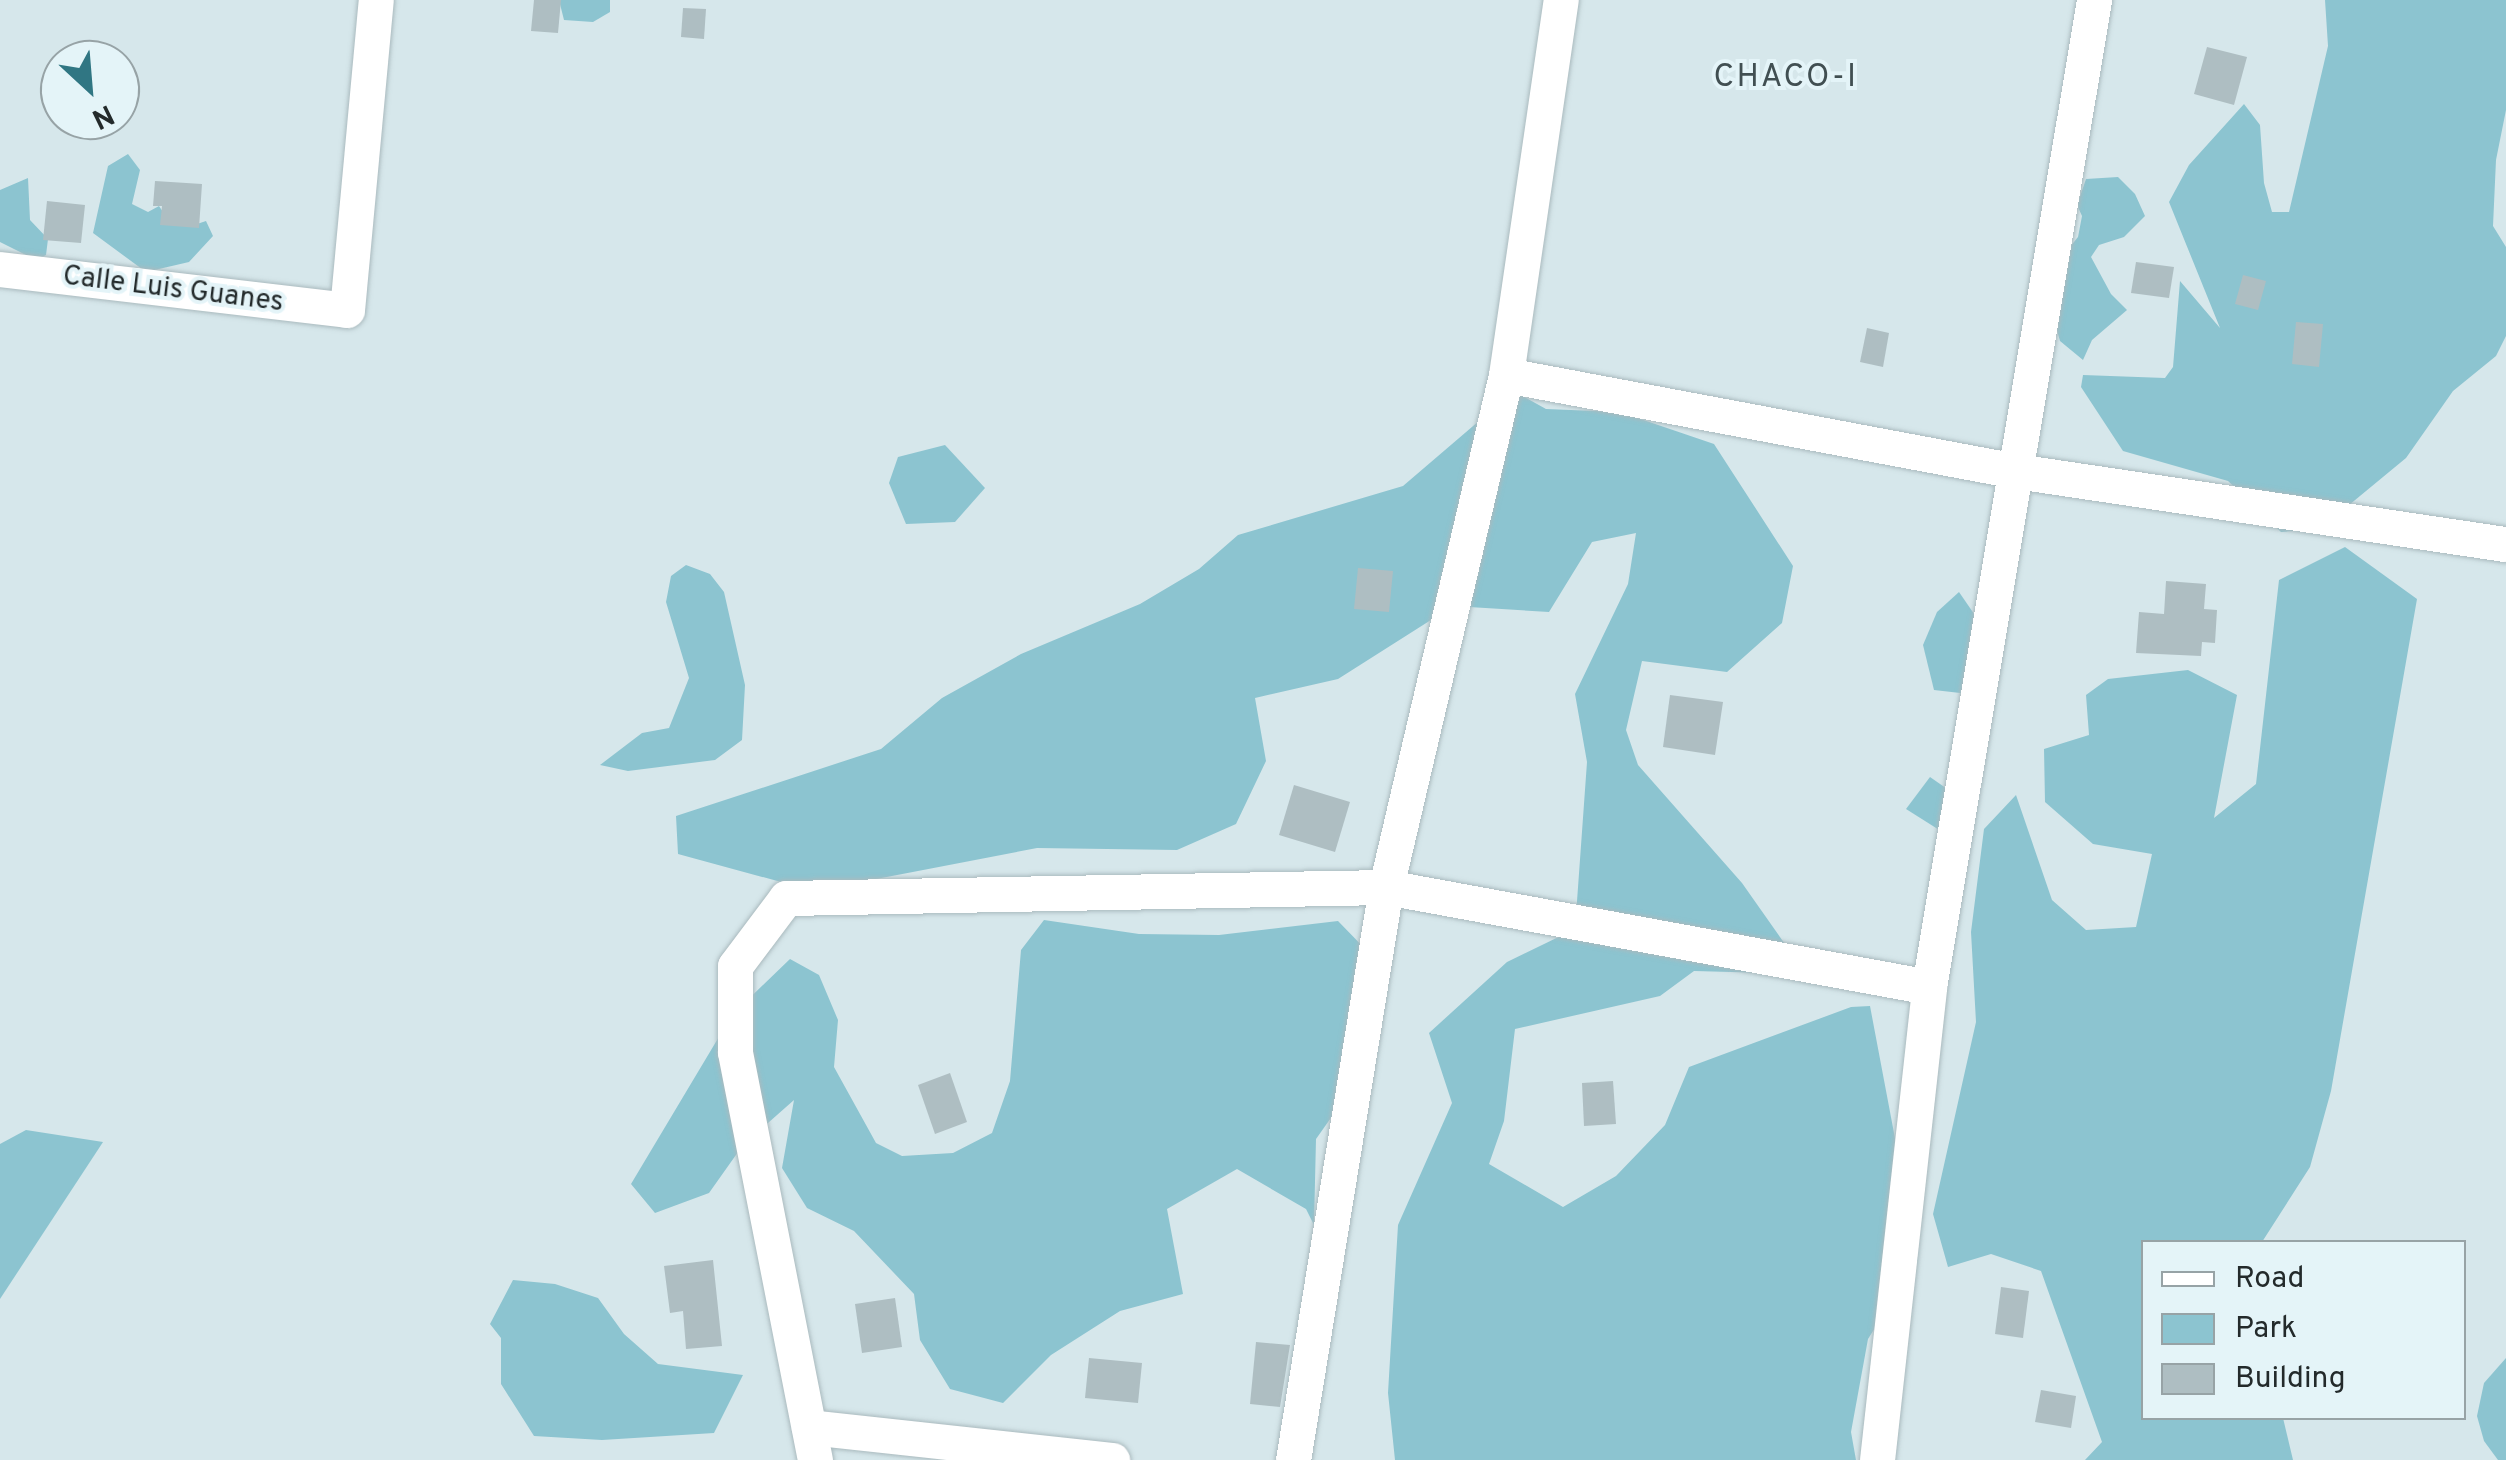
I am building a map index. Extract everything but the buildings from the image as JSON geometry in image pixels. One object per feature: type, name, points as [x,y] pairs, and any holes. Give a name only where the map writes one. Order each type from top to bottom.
[{"type":"street","name":"Calle Luis Guanes","points":[[0,270],[346,310],[376,0]]},
{"type":"street","points":[[1293,1460],[1386,887],[1506,375],[1560,0]]},
{"type":"street","points":[[1877,1460],[1928,988],[2094,0]]},
{"type":"street","points":[[1506,375],[2016,470],[2506,544]]},
{"type":"street","points":[[1112,1460],[812,1444],[735,1052],[735,966],[786,898],[1386,887],[1928,988]]},
{"type":"green space","points":[[559,0],[610,0],[610,12],[593,22],[564,20]]},
{"type":"green space","points":[[2325,0],[2506,0],[2506,110],[2496,160],[2493,226],[2506,247],[2506,336],[2496,356],[2453,391],[2406,458],[2320,529],[2281,532],[2228,481],[2123,451],[2081,387],[2083,375],[2165,378],[2173,367],[2180,281],[2220,328],[2169,202],[2189,165],[2244,104],[2260,125],[2264,183],[2272,212],[2289,212],[2328,46]]},
{"type":"green space","points":[[128,154],[140,170],[132,204],[148,212],[159,206],[169,221],[191,226],[206,221],[213,236],[189,262],[146,272],[93,233],[108,166]]},
{"type":"green space","points":[[2118,177],[2135,194],[2145,216],[2124,237],[2099,245],[2091,257],[2111,294],[2127,310],[2092,340],[2083,360],[2060,341],[2054,320],[2069,248],[2078,237],[2082,216],[2077,205],[2086,179]]},
{"type":"green space","points":[[28,178],[30,220],[48,239],[46,255],[36,260],[0,242],[0,190]]},
{"type":"green space","points":[[1514,391],[1546,409],[1620,412],[1714,444],[1793,566],[1782,623],[1727,672],[1642,661],[1626,730],[1638,765],[1742,883],[1806,974],[1694,971],[1660,996],[1515,1029],[1504,1121],[1489,1164],[1563,1207],[1616,1176],[1665,1125],[1689,1067],[1851,1007],[1870,1006],[1918,1260],[1868,1339],[1851,1432],[1856,1460],[1395,1460],[1388,1393],[1398,1225],[1452,1103],[1429,1033],[1507,962],[1575,929],[1587,762],[1575,694],[1628,584],[1636,533],[1592,542],[1549,612],[1453,606],[1338,679],[1255,698],[1266,761],[1236,824],[1177,850],[1037,848],[814,891],[678,854],[676,816],[881,749],[942,698],[1021,654],[1140,604],[1199,569],[1238,535],[1403,486]]},
{"type":"green space","points":[[945,445],[985,488],[955,522],[906,524],[889,483],[898,457]]},
{"type":"green space","points":[[2345,547],[2417,599],[2331,1091],[2310,1167],[2263,1240],[2141,1240],[2141,1420],[2283,1420],[2293,1460],[2085,1460],[2102,1442],[2041,1271],[1991,1254],[1948,1267],[1933,1214],[1976,1022],[1971,932],[1984,829],[2016,795],[2052,900],[2086,930],[2136,927],[2152,854],[2093,844],[2045,802],[2044,749],[2089,735],[2086,695],[2108,679],[2188,670],[2237,695],[2214,818],[2256,784],[2279,580]]},
{"type":"green space","points":[[686,565],[710,574],[724,592],[745,685],[742,740],[715,760],[628,771],[600,765],[642,733],[669,728],[689,678],[666,602],[671,576]]},
{"type":"green space","points":[[1959,592],[1981,624],[1969,694],[1934,690],[1923,645],[1937,612]]},
{"type":"green space","points":[[1930,777],[1953,793],[1944,833],[1906,809]]},
{"type":"green space","points":[[1044,920],[1139,934],[1219,935],[1338,921],[1372,956],[1345,1098],[1316,1139],[1314,1225],[1306,1209],[1237,1169],[1167,1209],[1183,1294],[1120,1311],[1051,1355],[1003,1403],[950,1389],[920,1340],[914,1294],[854,1231],[807,1208],[782,1168],[794,1100],[743,1145],[709,1193],[655,1213],[631,1184],[732,1015],[790,959],[819,975],[838,1020],[834,1067],[876,1143],[902,1156],[953,1153],[992,1133],[1010,1081],[1021,950]]},
{"type":"green space","points":[[26,1130],[103,1142],[0,1299],[0,1144]]},
{"type":"green space","points":[[513,1280],[555,1284],[598,1298],[624,1334],[658,1364],[743,1375],[714,1433],[602,1440],[534,1436],[501,1384],[501,1338],[490,1324]]},
{"type":"green space","points":[[2506,1358],[2506,1460],[2498,1460],[2484,1441],[2477,1416],[2484,1383]]},
{"type":"district","name":"CHACO-I","points":[[1786,78]]}]
